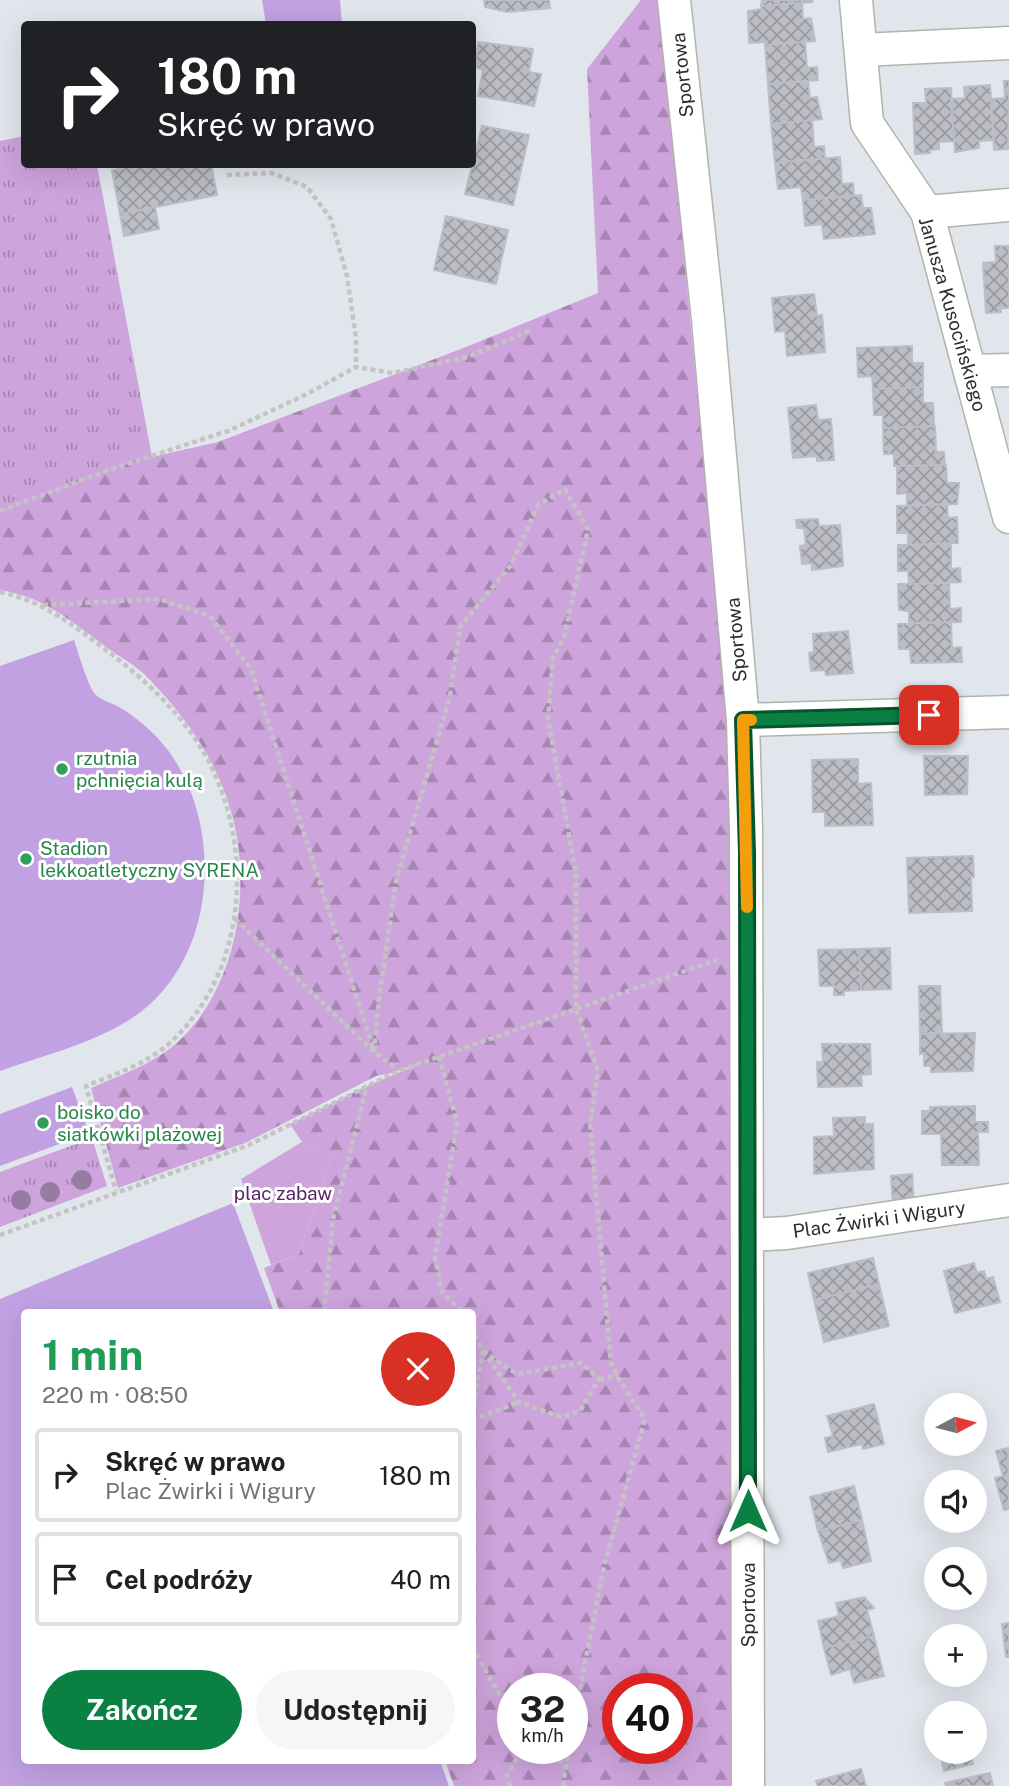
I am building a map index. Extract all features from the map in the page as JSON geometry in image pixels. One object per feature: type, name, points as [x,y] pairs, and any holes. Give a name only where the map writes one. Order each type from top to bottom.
[{"type":"street","name":"Sportowa","points":[[674,0],[708,319],[743,720],[747,950],[748,1786]]},
{"type":"street","name":"Janusza Kusocińskiego","points":[[856,0],[867,123],[927,212],[1009,517]]},
{"type":"street","points":[[861,50],[1009,43]]},
{"type":"street","points":[[927,212],[1009,205]]},
{"type":"street","points":[[970,372],[1009,370]]},
{"type":"street","points":[[743,720],[1009,712]]},
{"type":"street","name":"Plac Żwirki i Wigury","points":[[748,1235],[787,1233],[1009,1200]]},
{"type":"path","points":[[227,175],[272,173],[307,187],[331,219],[347,276],[356,338],[356,367]]},
{"type":"path","points":[[0,511],[111,469],[228,431],[356,367],[393,373],[468,357],[530,330]]},
{"type":"path","points":[[374,1052],[396,881],[450,696],[460,627],[511,565],[538,505],[565,489],[588,530],[564,637],[553,658],[548,719],[576,873],[576,1009],[598,1071],[590,1124],[611,1363],[645,1419],[603,1570],[583,1673]]},
{"type":"path","points":[[0,592],[42,606],[80,630],[147,683],[178,718],[206,757],[228,808],[237,872],[234,918],[224,963],[206,1000],[173,1041],[148,1060],[86,1086],[116,1191]]},
{"type":"path","points":[[42,606],[159,599],[210,617],[251,669],[374,1052]]},
{"type":"path","points":[[234,918],[374,1052],[398,1070]]},
{"type":"path","points":[[0,1235],[249,1145],[398,1070],[747,950]]},
{"type":"path","points":[[439,1056],[457,1123],[435,1257],[442,1292],[459,1309]]},
{"type":"path","points":[[324,1309],[333,1219],[367,1086]]},
{"type":"path","points":[[476,1336],[483,1351],[519,1402],[561,1417],[580,1411],[599,1379],[617,1376]]},
{"type":"path","points":[[483,1351],[517,1374],[581,1363],[599,1379]]},
{"type":"path","points":[[476,1390],[483,1351]]},
{"type":"path","points":[[476,1418],[519,1402]]},
{"type":"path","points":[[476,1654],[497,1690]]},
{"type":"path","points":[[510,1786],[507,1776],[513,1764]]},
{"type":"path","points":[[563,1786],[566,1764]]},
{"type":"green space","points":[[641,0],[659,0],[724,666],[732,819],[731,1786],[454,1786],[446,1764],[476,1764],[476,1309],[279,1309],[264,1268],[299,1254],[331,1156],[302,1142],[290,1124],[421,1063],[376,1076],[245,1143],[118,1188],[91,1088],[139,1067],[173,1046],[194,1025],[219,985],[237,924],[240,888],[234,821],[211,761],[194,733],[144,674],[56,611],[30,598],[0,590],[0,511],[111,469],[218,442],[598,293],[587,69]]},
{"type":"green space","points":[[21,137],[21,168],[98,168],[152,457],[111,469],[0,511],[0,141]]},
{"type":"green space","points":[[92,1138],[107,1186],[0,1227],[0,1172]]},
{"type":"green space","name":"plac zabaw","points":[[302,1142],[331,1156],[299,1254],[271,1265],[241,1179]]},
{"type":"shaded area","points":[[262,0],[340,0],[342,21],[266,21]]},
{"type":"shaded area","points":[[74,640],[86,677],[95,694],[126,711],[153,733],[170,753],[188,785],[199,820],[205,858],[203,896],[195,933],[180,967],[158,996],[129,1020],[99,1036],[0,1071],[0,666]]},
{"type":"shaded area","name":"boisko do siatkówki plażowej","points":[[72,1087],[89,1133],[0,1166],[0,1114]]},
{"type":"shaded area","points":[[233,1203],[273,1309],[21,1309],[21,1764],[441,1764],[449,1786],[0,1786],[0,1299]]},
{"type":"building","points":[[484,0],[549,0],[550,8],[507,12],[485,7]]},
{"type":"building","points":[[762,0],[812,0],[812,2],[761,6]]},
{"type":"building","points":[[802,3],[803,19],[811,18],[815,41],[765,45],[765,42],[749,43],[748,11],[762,9],[761,6]]},
{"type":"building","points":[[478,42],[533,49],[529,72],[541,74],[534,106],[478,96],[483,70],[476,67]]},
{"type":"building","points":[[805,42],[807,68],[817,67],[818,80],[768,84],[765,45]]},
{"type":"building","points":[[808,81],[810,98],[817,97],[822,119],[771,124],[768,84]]},
{"type":"building","points":[[1004,81],[1009,81],[1008,149],[994,150],[991,99],[1005,98]]},
{"type":"building","points":[[990,85],[994,140],[979,141],[979,148],[955,152],[951,99],[965,98],[964,87]]},
{"type":"building","points":[[951,88],[954,141],[939,142],[939,149],[929,150],[930,153],[915,154],[913,103],[926,103],[925,89]]},
{"type":"building","points":[[812,120],[814,147],[824,146],[825,158],[775,163],[771,124]]},
{"type":"building","points":[[482,126],[529,135],[513,205],[465,194],[472,168],[476,168],[476,150]]},
{"type":"building","points":[[840,157],[842,184],[853,183],[854,196],[803,200],[801,187],[778,189],[775,163]]},
{"type":"building","points":[[212,168],[217,195],[120,214],[112,170]]},
{"type":"building","points":[[861,195],[863,208],[871,208],[875,234],[824,239],[822,224],[805,226],[803,200]]},
{"type":"building","points":[[155,207],[159,229],[124,236],[120,214]]},
{"type":"building","points":[[446,216],[508,230],[496,284],[434,270]]},
{"type":"building","points":[[995,246],[1009,246],[1009,308],[1000,308],[1001,312],[986,313],[983,263],[996,262]]},
{"type":"building","points":[[814,294],[817,316],[822,315],[825,352],[787,356],[785,331],[775,332],[772,298]]},
{"type":"building","points":[[912,346],[912,363],[923,363],[923,387],[873,389],[872,376],[858,377],[857,348]]},
{"type":"building","points":[[923,387],[923,403],[933,403],[934,426],[883,428],[883,415],[874,415],[873,389]]},
{"type":"building","points":[[816,405],[818,420],[831,419],[834,460],[817,461],[817,456],[793,458],[788,408]]},
{"type":"building","points":[[935,426],[936,452],[944,452],[945,465],[894,466],[894,454],[884,454],[883,428]]},
{"type":"building","points":[[946,465],[947,483],[959,483],[957,504],[907,506],[907,493],[897,494],[897,466]]},
{"type":"building","points":[[947,504],[948,518],[957,517],[958,543],[908,545],[908,533],[897,533],[897,506]]},
{"type":"building","points":[[818,519],[819,526],[840,525],[843,566],[812,570],[812,563],[802,564],[800,546],[806,545],[804,528],[797,528],[796,520]]},
{"type":"building","points":[[951,544],[951,569],[960,568],[961,582],[909,584],[908,571],[898,571],[898,545]]},
{"type":"building","points":[[949,583],[950,609],[961,608],[961,622],[909,623],[909,611],[899,610],[898,584]]},
{"type":"building","points":[[951,622],[952,648],[961,647],[962,662],[911,663],[910,649],[899,649],[898,624]]},
{"type":"building","points":[[848,631],[853,673],[826,675],[825,670],[811,671],[809,653],[814,652],[813,634]]},
{"type":"building","points":[[924,756],[968,756],[967,794],[925,795]]},
{"type":"building","points":[[858,759],[858,784],[871,783],[873,825],[825,826],[825,812],[813,812],[812,760]]},
{"type":"building","points":[[973,856],[972,911],[909,913],[907,858]]},
{"type":"building","points":[[890,948],[891,989],[861,990],[859,949]]},
{"type":"building","points":[[859,949],[861,990],[844,991],[844,995],[834,995],[834,986],[820,986],[818,950]]},
{"type":"building","points":[[919,986],[940,986],[942,1033],[920,1034]]},
{"type":"building","points":[[975,1033],[973,1071],[931,1072],[931,1066],[924,1066],[924,1053],[920,1054],[920,1034]]},
{"type":"building","points":[[822,1044],[870,1044],[871,1074],[861,1075],[862,1086],[818,1087],[817,1062],[823,1062]]},
{"type":"building","points":[[975,1106],[975,1122],[988,1122],[988,1132],[978,1132],[979,1165],[942,1165],[941,1134],[922,1134],[922,1111],[930,1111],[930,1107]]},
{"type":"building","points":[[865,1117],[865,1124],[873,1124],[874,1169],[814,1174],[814,1137],[834,1136],[833,1118]]},
{"type":"building","points":[[912,1174],[914,1204],[893,1206],[891,1176]]},
{"type":"building","points":[[873,1258],[879,1284],[814,1300],[808,1273]]},
{"type":"building","points":[[974,1263],[977,1273],[984,1271],[986,1279],[993,1277],[1000,1302],[955,1313],[944,1271]]},
{"type":"building","points":[[879,1284],[889,1326],[824,1342],[814,1300]]},
{"type":"building","points":[[874,1404],[884,1444],[863,1449],[862,1444],[828,1452],[825,1438],[833,1436],[827,1416]]},
{"type":"building","points":[[1008,1448],[1009,1509],[1004,1510],[995,1478],[1003,1476],[996,1451]]},
{"type":"building","points":[[854,1486],[862,1520],[818,1531],[810,1497]]},
{"type":"building","points":[[862,1520],[871,1561],[843,1568],[841,1560],[829,1563],[818,1531]]},
{"type":"building","points":[[864,1597],[874,1608],[867,1610],[874,1636],[824,1648],[818,1621],[839,1616],[836,1603]]},
{"type":"building","points":[[1009,1623],[1009,1657],[1006,1657],[1002,1624]]},
{"type":"building","points":[[874,1636],[884,1676],[854,1683],[850,1669],[831,1675],[824,1648]]},
{"type":"building","points":[[943,1764],[973,1764],[944,1771]]},
{"type":"building","points":[[861,1769],[866,1786],[818,1786],[816,1781]]},
{"type":"building","points":[[990,1773],[993,1786],[946,1786],[945,1783]]},
{"type":"slow traffic","points":[[747,907],[743,720],[751,720]]},
{"type":"place","name":"rzutnia pchnięcia kulą","points":[[62,769]]},
{"type":"place","name":"Stadion lekkoatletyczny SYRENA","points":[[26,859]]},
{"type":"place","name":"boisko do siatkówki plażowej","points":[[43,1123]]},
{"type":"route","points":[[748,1511],[747,853],[743,720],[929,715]]}]
